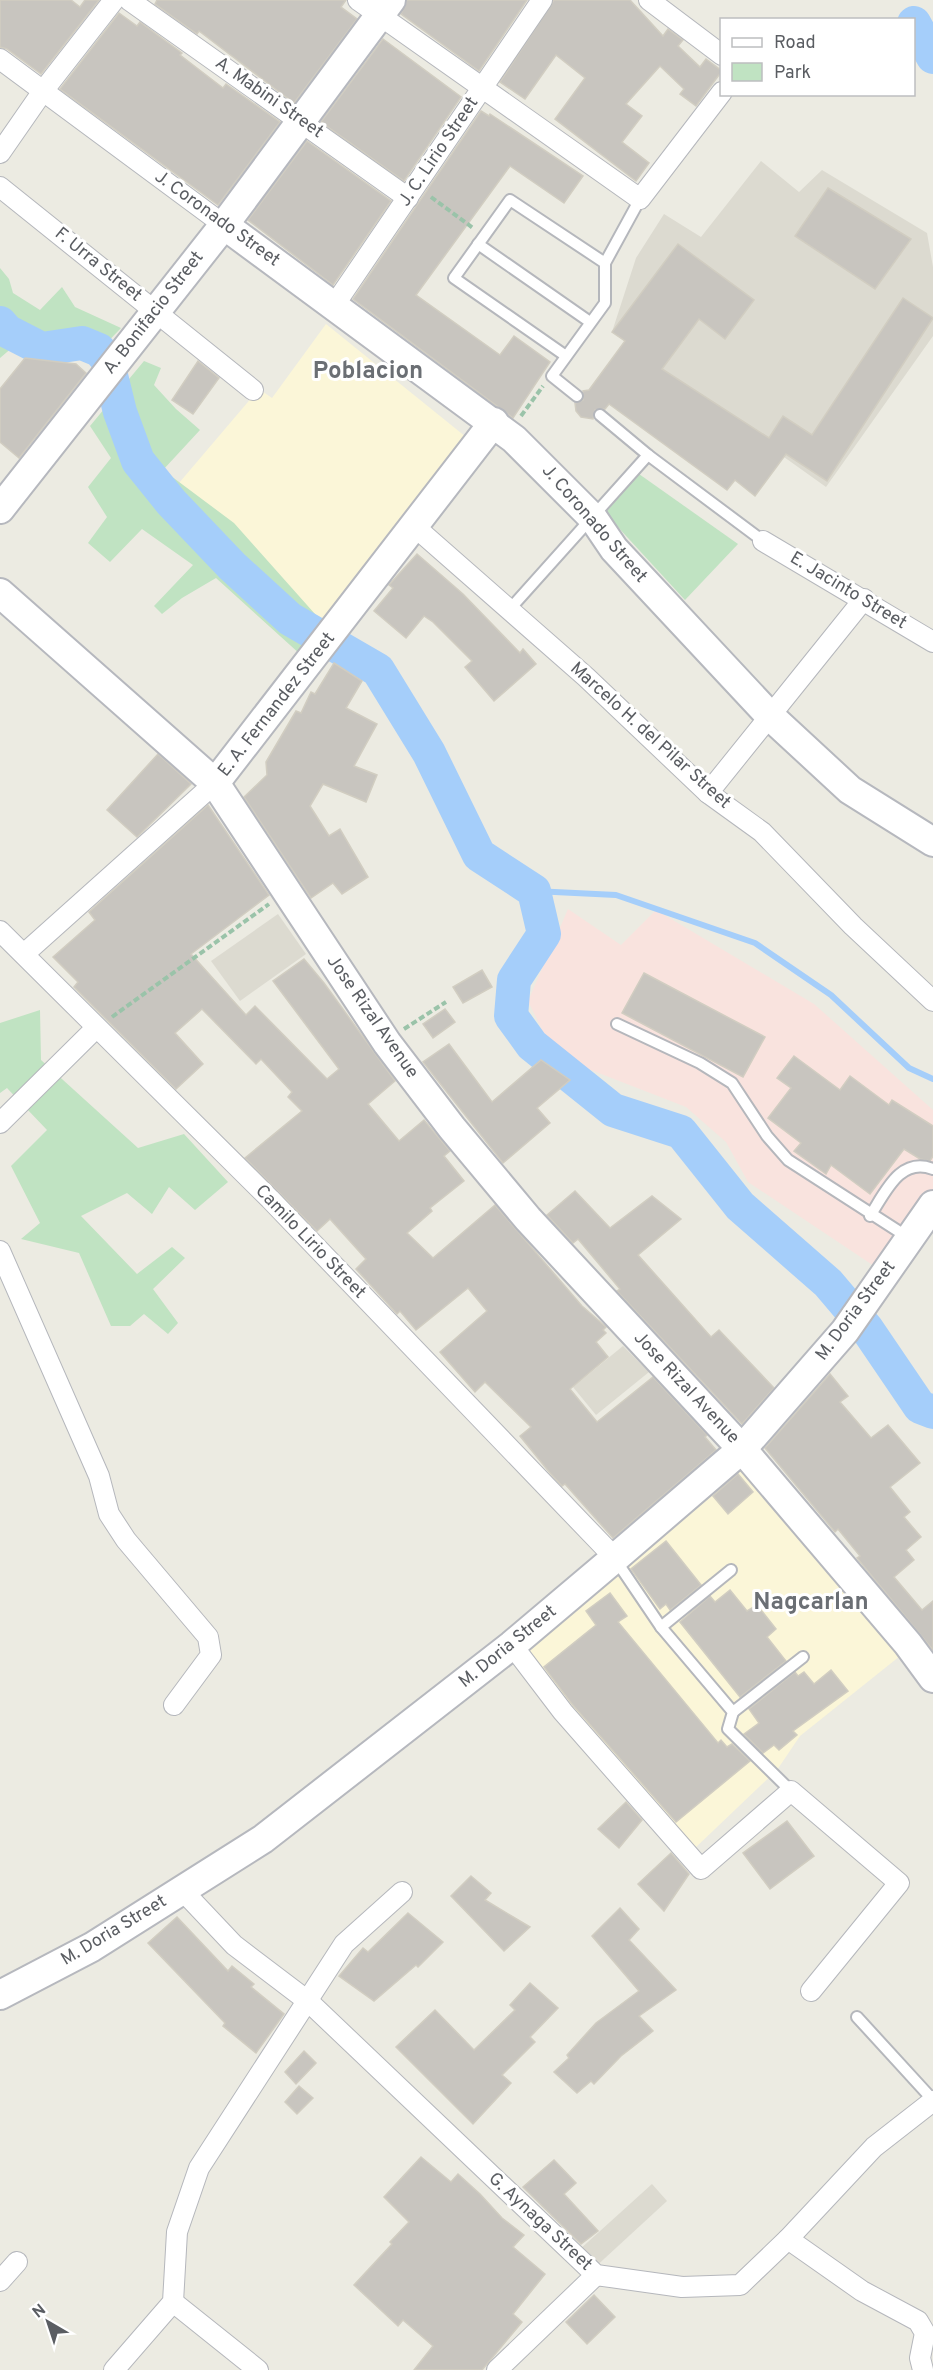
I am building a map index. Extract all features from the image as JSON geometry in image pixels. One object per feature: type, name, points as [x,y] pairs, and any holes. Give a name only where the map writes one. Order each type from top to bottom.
[{"type":"main road","name":"A. Bonifacio Street","points":[[0,509],[224,225],[300,120],[376,5]]},
{"type":"main road","name":"J. Coronado Street","points":[[224,225],[335,304],[531,453],[593,518],[614,549],[770,716],[850,790],[933,842]]},
{"type":"main road","name":"E. A. Fernandez Street","points":[[215,783],[414,526],[501,428]]},
{"type":"main road","name":"Jose Rizal Avenue","points":[[0,593],[215,783],[387,1043],[528,1219],[742,1449],[909,1644],[933,1678]]},
{"type":"main road","name":"M. Doria Street","points":[[0,1995],[92,1947],[263,1839],[512,1645],[615,1558],[742,1449],[845,1331],[933,1205]]},
{"type":"street","points":[[0,153],[43,92],[114,0]]},
{"type":"street","name":"A. Mabini Street","points":[[129,0],[300,120],[412,192]]},
{"type":"street","name":"J. C. Lirio Street","points":[[335,304],[542,0]]},
{"type":"street","points":[[649,0],[720,53]]},
{"type":"street","points":[[376,5],[483,87],[640,199],[720,95]]},
{"type":"street","name":"J. Coronado Street","points":[[0,59],[224,225]]},
{"type":"street","name":"F. Urra Street","points":[[0,187],[253,390]]},
{"type":"street","name":"Marcelo H. del Pilar Street","points":[[414,526],[586,676],[708,793],[762,832],[853,926],[933,1001]]},
{"type":"street","name":"E. Jacinto Street","points":[[763,541],[933,642]]},
{"type":"street","points":[[708,793],[864,599]]},
{"type":"street","name":"E. A. Fernandez Street","points":[[24,954],[215,783]]},
{"type":"street","name":"Camilo Lirio Street","points":[[0,931],[270,1199],[615,1558]]},
{"type":"street","points":[[0,1123],[96,1028]]},
{"type":"street","points":[[0,1251],[99,1476],[109,1514],[126,1540],[208,1637],[211,1655],[174,1705]]},
{"type":"street","points":[[512,1645],[563,1712],[701,1869],[791,1791],[899,1882],[811,1991]]},
{"type":"street","name":"G. Aynaga Street","points":[[182,1890],[234,1945],[309,2002],[596,2275],[682,2288],[740,2285],[788,2239],[874,2146],[933,2101]]},
{"type":"street","points":[[114,2370],[173,2302],[177,2232],[199,2168],[309,2002],[344,1944],[402,1892]]},
{"type":"street","points":[[788,2239],[861,2291],[918,2321],[925,2332],[920,2358],[924,2370]]},
{"type":"street","points":[[0,2281],[17,2262]]},
{"type":"street","points":[[497,2370],[596,2275]]},
{"type":"street","points":[[173,2302],[258,2370]]},
{"type":"lane","points":[[577,396],[552,376],[605,303],[606,262],[640,199]]},
{"type":"lane","points":[[566,356],[454,278],[510,200],[606,262]]},
{"type":"lane","points":[[481,240],[590,322]]},
{"type":"lane","points":[[600,415],[648,455],[763,541]]},
{"type":"lane","points":[[509,610],[648,455]]},
{"type":"lane","points":[[617,1024],[700,1063],[732,1083],[768,1136],[788,1160],[870,1216],[909,1238]]},
{"type":"lane","points":[[870,1216],[897,1176],[906,1168],[918,1166],[933,1169]]},
{"type":"lane","points":[[615,1558],[661,1627],[733,1712]]},
{"type":"lane","points":[[661,1627],[731,1570]]},
{"type":"lane","points":[[791,1791],[728,1729],[733,1712],[804,1656]]},
{"type":"lane","points":[[857,2017],[933,2101]]},
{"type":"path","points":[[412,192],[481,240]]},
{"type":"path","points":[[501,428],[552,376]]},
{"type":"path","points":[[96,1028],[286,892]]},
{"type":"path","points":[[387,1043],[446,1002]]},
{"type":"shaded area","points":[[761,161],[799,192],[822,170],[927,233],[933,267],[933,336],[826,487],[784,457],[767,437],[662,369],[612,332],[636,258],[664,214],[701,237]]},
{"type":"shaded area","points":[[326,324],[466,437],[336,612],[312,622],[179,483],[259,389],[272,398]]},
{"type":"shaded area","points":[[568,909],[621,945],[656,910],[814,1004],[933,1110],[933,1197],[880,1270],[748,1182],[726,1142],[686,1107],[555,1056],[528,1001]]},
{"type":"shaded area","points":[[278,914],[306,954],[240,1001],[211,961]]},
{"type":"shaded area","points":[[623,1346],[649,1372],[596,1415],[573,1387]]},
{"type":"shaded area","points":[[739,1465],[900,1656],[800,1736],[777,1770],[694,1849],[525,1652]]},
{"type":"shaded area","points":[[652,2184],[667,2201],[592,2270],[578,2251]]},
{"type":"green space","points":[[0,268],[9,279],[13,293],[40,310],[62,287],[75,307],[121,328],[96,354],[42,344],[28,334],[0,358]]},
{"type":"green space","points":[[144,361],[161,368],[154,385],[200,430],[163,470],[234,523],[323,623],[301,655],[216,578],[182,598],[162,614],[154,606],[193,565],[142,529],[110,562],[88,543],[107,517],[88,487],[111,458],[90,426]]},
{"type":"green space","points":[[639,474],[738,544],[685,600],[605,513]]},
{"type":"green space","points":[[40,1010],[41,1060],[138,1148],[184,1134],[228,1182],[195,1210],[169,1187],[152,1214],[127,1193],[81,1216],[137,1274],[172,1247],[185,1258],[153,1289],[178,1323],[168,1334],[144,1314],[130,1326],[111,1326],[79,1253],[21,1239],[40,1223],[11,1166],[47,1130],[7,1088],[0,1093],[0,1023]]},
{"type":"building","points":[[0,0],[71,0],[80,7],[85,0],[99,0],[41,74],[7,49],[0,47]]},
{"type":"building","points":[[157,0],[346,0],[341,7],[357,19],[294,103],[199,31],[197,34],[155,4]]},
{"type":"building","points":[[407,0],[527,0],[479,71],[401,14]]},
{"type":"building","points":[[554,0],[630,0],[663,36],[668,29],[683,40],[678,46],[700,67],[706,59],[720,70],[720,74],[696,106],[680,94],[684,89],[660,66],[626,104],[642,116],[622,142],[649,163],[636,181],[555,119],[585,78],[556,55],[525,99],[500,82]]},
{"type":"building","points":[[119,13],[137,26],[140,22],[182,53],[180,55],[223,88],[226,84],[280,122],[218,205],[60,89]]},
{"type":"building","points":[[383,39],[461,97],[404,181],[321,122]]},
{"type":"building","points":[[481,111],[489,116],[490,114],[583,176],[564,203],[510,166],[416,295],[500,355],[514,336],[550,362],[513,418],[353,299]]},
{"type":"building","points":[[307,141],[391,201],[333,285],[248,220]]},
{"type":"building","points":[[828,188],[911,239],[875,289],[795,236]]},
{"type":"building","points":[[678,244],[754,300],[725,339],[699,319],[662,369],[769,438],[783,416],[812,435],[903,298],[933,318],[827,481],[786,454],[755,496],[735,480],[727,490],[609,404],[605,409],[595,410],[593,419],[581,417],[576,411],[575,403],[583,400],[583,391],[589,390],[625,341],[612,332]]},
{"type":"building","points":[[25,358],[76,364],[86,373],[19,458],[0,442],[0,389]]},
{"type":"building","points":[[198,361],[219,378],[193,414],[172,400]]},
{"type":"building","points":[[417,554],[463,594],[520,653],[523,649],[536,664],[494,701],[465,667],[472,661],[433,622],[424,616],[406,638],[374,611],[393,588],[389,585]]},
{"type":"building","points":[[334,663],[362,681],[346,708],[377,724],[354,766],[377,775],[366,802],[323,784],[310,806],[329,836],[340,829],[368,877],[342,894],[333,883],[311,898],[244,797],[267,775],[266,762],[296,711],[301,713],[311,692],[315,694]]},
{"type":"building","points":[[158,754],[191,784],[137,837],[107,810]]},
{"type":"building","points":[[208,805],[269,895],[191,954],[246,1015],[255,1006],[327,1079],[339,1069],[273,981],[304,959],[324,983],[395,1081],[368,1104],[399,1141],[424,1120],[450,1151],[444,1156],[464,1181],[430,1208],[432,1211],[407,1233],[433,1258],[495,1205],[582,1306],[606,1327],[603,1330],[606,1333],[596,1342],[608,1357],[570,1389],[597,1422],[653,1377],[707,1435],[705,1437],[716,1450],[613,1538],[565,1484],[562,1486],[550,1473],[520,1436],[531,1427],[485,1382],[475,1392],[440,1352],[487,1311],[468,1288],[416,1330],[400,1311],[397,1314],[356,1269],[366,1259],[330,1219],[317,1231],[245,1158],[302,1111],[288,1097],[292,1092],[261,1059],[256,1064],[202,1009],[175,1033],[203,1064],[176,1089],[74,987],[78,982],[53,957],[95,920],[89,912]]},
{"type":"building","points":[[482,970],[492,987],[463,1003],[453,987]]},
{"type":"building","points":[[644,973],[765,1037],[743,1077],[622,1013]]},
{"type":"building","points":[[445,1009],[455,1022],[433,1038],[423,1024]]},
{"type":"building","points":[[449,1044],[492,1102],[541,1060],[570,1080],[537,1108],[550,1123],[503,1163],[423,1062]]},
{"type":"building","points":[[794,1056],[840,1090],[850,1076],[889,1105],[892,1100],[933,1126],[933,1156],[930,1161],[920,1159],[904,1149],[870,1194],[831,1165],[826,1174],[794,1151],[801,1143],[768,1118],[791,1088],[777,1078]]},
{"type":"building","points":[[575,1191],[610,1228],[652,1196],[681,1219],[638,1255],[711,1337],[719,1330],[774,1388],[742,1424],[617,1291],[620,1289],[578,1239],[573,1243],[547,1215]]},
{"type":"building","points":[[830,1374],[848,1396],[840,1402],[871,1438],[888,1425],[920,1463],[890,1487],[910,1512],[904,1517],[921,1537],[906,1550],[914,1560],[894,1577],[922,1610],[933,1601],[933,1650],[857,1558],[860,1556],[838,1529],[835,1532],[765,1448]]},
{"type":"building","points":[[738,1474],[753,1492],[728,1514],[713,1496]]},
{"type":"building","points":[[666,1541],[701,1585],[670,1610],[666,1604],[660,1609],[631,1569]]},
{"type":"building","points":[[730,1590],[747,1611],[757,1605],[776,1629],[767,1637],[786,1661],[740,1697],[680,1622],[710,1596],[715,1602]]},
{"type":"building","points":[[610,1593],[627,1616],[618,1622],[718,1743],[721,1740],[727,1747],[732,1744],[750,1761],[676,1822],[572,1704],[544,1667],[596,1625],[586,1611]]},
{"type":"building","points":[[831,1670],[848,1691],[793,1731],[797,1735],[779,1750],[774,1745],[763,1753],[744,1734],[759,1723],[749,1709],[795,1672],[798,1676],[804,1672],[814,1684]]},
{"type":"building","points":[[626,1802],[642,1820],[619,1848],[598,1829]]},
{"type":"building","points":[[787,1821],[814,1856],[770,1889],[743,1853]]},
{"type":"building","points":[[671,1853],[689,1874],[664,1911],[638,1884]]},
{"type":"building","points":[[471,1876],[491,1893],[485,1900],[530,1927],[504,1951],[451,1896]]},
{"type":"building","points":[[620,1908],[639,1929],[629,1940],[676,1990],[639,2016],[653,2031],[621,2056],[594,2084],[591,2081],[577,2093],[554,2072],[569,2058],[567,2055],[596,2023],[639,1991],[592,1936]]},
{"type":"building","points":[[408,1913],[443,1942],[418,1967],[416,1965],[374,2001],[339,1976],[363,1948],[368,1952]]},
{"type":"building","points":[[177,1917],[228,1971],[232,1966],[254,1984],[251,1987],[284,2014],[256,2053],[223,2026],[225,2023],[148,1943]]},
{"type":"building","points":[[530,1983],[558,2008],[530,2037],[535,2042],[502,2075],[511,2083],[473,2124],[396,2047],[435,2010],[474,2050],[515,2010],[510,2005]]},
{"type":"building","points":[[304,2051],[316,2063],[296,2084],[285,2072]]},
{"type":"building","points":[[299,2086],[313,2098],[297,2114],[285,2102]]},
{"type":"building","points":[[421,2157],[451,2182],[458,2174],[502,2218],[524,2235],[513,2247],[545,2274],[513,2314],[522,2322],[482,2370],[414,2370],[433,2346],[403,2320],[398,2326],[354,2285],[409,2222],[384,2197]]},
{"type":"building","points":[[554,2160],[576,2183],[564,2194],[598,2231],[581,2244],[523,2187]]},
{"type":"building","points":[[594,2295],[615,2317],[587,2344],[566,2322]]},
{"type":"waterway","points":[[915,25],[933,57]]},
{"type":"waterway","points":[[0,323],[7,331],[42,349],[82,343],[99,350],[107,359],[120,412],[138,461],[171,502],[232,566],[290,619],[378,670],[429,753],[479,855],[534,891],[544,934],[514,980],[511,1016],[532,1045],[613,1110],[681,1132],[740,1206],[828,1283],[867,1329],[920,1407],[933,1412]]},
{"type":"waterway","points":[[534,891],[616,895],[755,943],[831,995],[909,1068],[933,1079]]},
{"type":"district","name":"Poblacion","points":[[368,372]]},
{"type":"district","name":"Nagcarlan","points":[[811,1603]]}]
